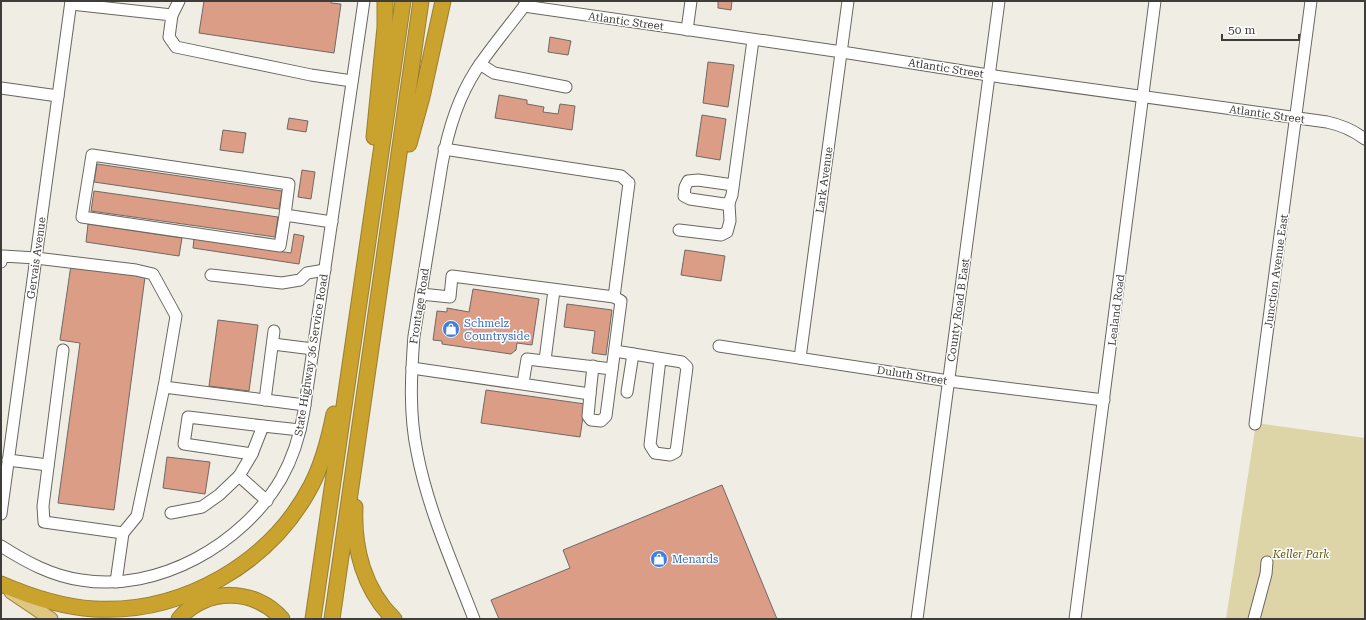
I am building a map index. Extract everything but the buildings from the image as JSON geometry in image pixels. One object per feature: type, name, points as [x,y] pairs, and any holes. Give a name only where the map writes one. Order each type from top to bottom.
[{"type":"highway","points":[[362,288],[385,27],[385,1]]},
{"type":"highway","points":[[313,619],[404,1]]},
{"type":"highway","points":[[332,619],[358,429],[392,207],[421,1]]},
{"type":"highway","points":[[392,207],[422,98],[443,1]]},
{"type":"highway","points":[[1,584],[34,597],[68,606],[94,609],[120,609],[146,606],[193,593],[232,572],[250,560],[285,526],[312,486],[327,448],[358,312]]},
{"type":"highway","points":[[358,429],[355,511],[358,552],[371,588],[380,603],[394,619]]},
{"type":"highway","points":[[179,619],[191,608],[202,601],[228,595],[244,596],[255,600],[267,606],[282,619]]},
{"type":"main road","points":[[1,584],[51,619]]},
{"type":"street","points":[[179,1],[172,15],[170,37],[176,47],[311,75],[352,81]]},
{"type":"street","name":"State Highway 36 Service Road","points":[[1,546],[22,560],[44,570],[81,580],[116,582],[154,575],[193,560],[215,548],[232,536],[266,501],[281,479],[290,460],[300,430],[305,405],[364,1]]},
{"type":"street","points":[[687,30],[691,1]]},
{"type":"street","name":"Lark Avenue","points":[[800,358],[848,1]]},
{"type":"street","name":"County Road B East","points":[[917,619],[999,1]]},
{"type":"street","name":"Lealand Road","points":[[1076,619],[1155,1]]},
{"type":"street","name":"Junction Avenue East","points":[[1255,424],[1311,1]]},
{"type":"street","points":[[71,3],[172,15]]},
{"type":"street","name":"Gervais Avenue","points":[[1,514],[71,3]]},
{"type":"street","name":"Atlantic Street","points":[[526,4],[753,40],[1340,125],[1353,130],[1365,139]]},
{"type":"street","name":"Frontage Road","points":[[474,619],[436,519],[421,472],[413,425],[411,397],[414,336],[444,150],[451,124],[463,93],[480,64],[526,4]]},
{"type":"street","points":[[680,230],[721,235],[727,232],[730,221],[729,202],[732,195],[753,40]]},
{"type":"street","points":[[480,64],[494,72],[566,87]]},
{"type":"street","points":[[1,88],[58,96]]},
{"type":"street","points":[[444,150],[621,176],[629,183],[614,297]]},
{"type":"street","points":[[92,155],[289,184],[285,215],[280,246],[82,217],[92,155]]},
{"type":"street","points":[[729,202],[724,204],[690,199],[684,196],[685,187],[688,181],[698,180],[733,185]]},
{"type":"street","points":[[285,215],[332,222]]},
{"type":"street","points":[[1,262],[3,256],[36,258],[136,270],[153,274],[176,316],[164,386],[137,516],[123,533],[116,582]]},
{"type":"street","points":[[211,275],[282,283],[300,280],[307,272],[325,270]]},
{"type":"street","points":[[421,294],[450,297],[452,276],[614,297],[621,301],[606,416],[601,421],[591,420],[588,416],[593,366]]},
{"type":"street","points":[[545,360],[554,290]]},
{"type":"street","points":[[265,400],[274,330]]},
{"type":"street","points":[[273,344],[313,349]]},
{"type":"street","name":"Duluth Street","points":[[719,346],[948,381],[1104,400]]},
{"type":"street","points":[[63,350],[43,506],[44,522],[123,533]]},
{"type":"street","points":[[615,351],[682,362],[687,367],[676,452],[670,455],[655,453],[650,445],[660,359]]},
{"type":"street","points":[[627,392],[633,354]]},
{"type":"street","points":[[523,383],[527,359],[612,369]]},
{"type":"street","points":[[412,368],[523,383],[590,394]]},
{"type":"street","points":[[164,386],[305,405]]},
{"type":"street","points":[[252,454],[184,444],[188,416],[300,430]]},
{"type":"street","points":[[171,514],[202,507],[219,495],[239,476],[252,454],[263,426]]},
{"type":"street","points":[[8,460],[48,465]]},
{"type":"street","points":[[239,476],[266,501]]},
{"type":"street","points":[[1254,619],[1266,574],[1267,562]]},
{"type":"green space","name":"Keller Park","points":[[1256,423],[1365,438],[1365,619],[1226,619]]},
{"type":"place","name":"Schmelz Countryside","points":[[451,329]]},
{"type":"place","name":"Menards","points":[[659,559]]}]
